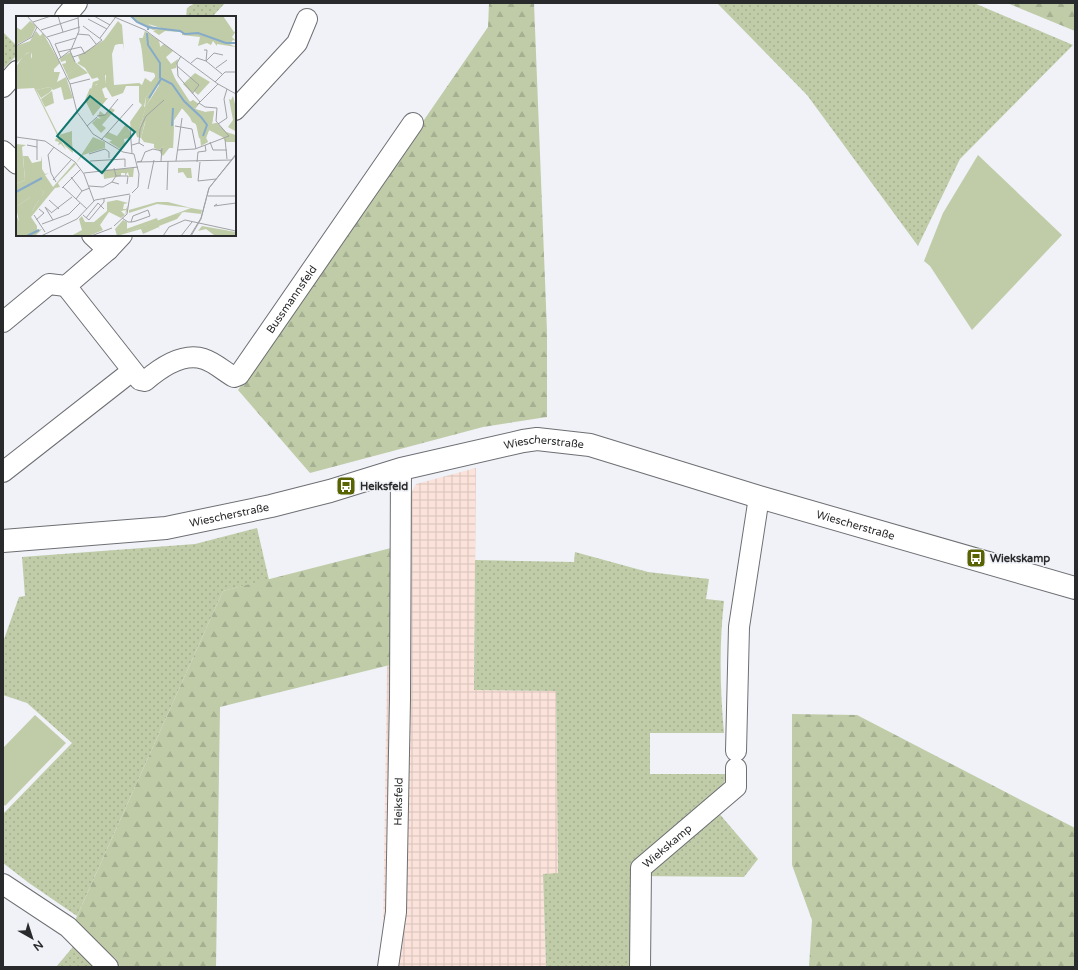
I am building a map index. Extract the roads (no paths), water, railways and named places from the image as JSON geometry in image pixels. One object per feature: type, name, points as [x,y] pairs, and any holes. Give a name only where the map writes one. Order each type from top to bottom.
[{"type":"main road","name":"Wiescherstraße","points":[[3,540],[166,528],[330,492],[401,468],[537,439],[590,445],[759,497],[1075,588]]},
{"type":"street","points":[[66,16],[78,3]]},
{"type":"street","points":[[236,109],[296,43],[308,18]]},
{"type":"street","points":[[3,87],[16,72]]},
{"type":"street","name":"Bussmannsfeld","points":[[66,286],[140,380],[145,381],[156,371],[174,362],[190,358],[205,359],[234,377],[239,375],[413,123]]},
{"type":"street","points":[[3,151],[16,163]]},
{"type":"street","points":[[93,236],[108,250]]},
{"type":"street","points":[[3,322],[49,284],[66,286],[108,250],[121,236]]},
{"type":"street","points":[[3,472],[132,371]]},
{"type":"street","name":"Heiksfeld","points":[[388,967],[396,912],[400,699],[401,468]]},
{"type":"street","name":"Wiekskamp","points":[[640,967],[640,868],[736,787],[739,627],[759,497]]},
{"type":"street","points":[[3,884],[68,927],[108,967]]},
{"type":"place","name":"Heiksfeld","points":[[346,486]]},
{"type":"place","name":"Wiekskamp","points":[[976,558]]}]
